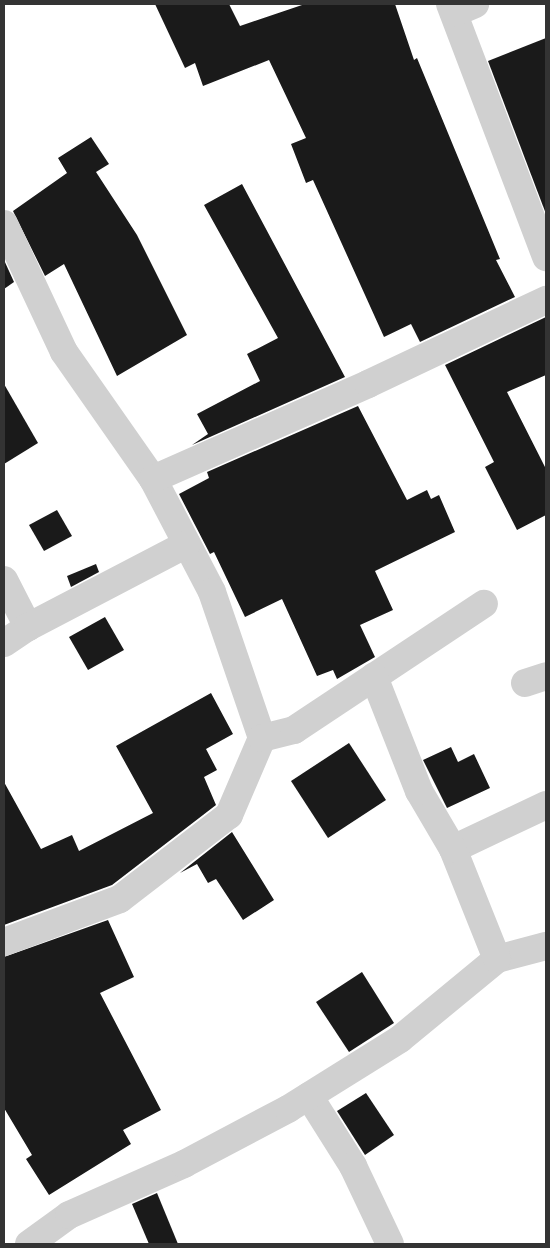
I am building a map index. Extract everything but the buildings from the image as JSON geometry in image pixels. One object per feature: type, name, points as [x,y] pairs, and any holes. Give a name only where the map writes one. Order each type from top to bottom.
[{"type":"street","points":[[459,7],[546,257]]},
{"type":"street","points":[[4,224],[64,352],[153,479],[212,592],[262,738],[229,815],[120,899],[4,942]]},
{"type":"street","points":[[153,479],[368,384],[546,300]]},
{"type":"street","points":[[4,643],[28,627],[187,544]]},
{"type":"street","points":[[4,580],[28,627]]},
{"type":"street","points":[[262,738],[294,730],[484,604]]},
{"type":"street","points":[[374,677],[419,791],[453,849],[497,959]]},
{"type":"street","points":[[453,849],[546,805]]},
{"type":"street","points":[[29,1244],[69,1214],[184,1164],[309,1096],[400,1039],[497,959],[546,946]]},
{"type":"street","points":[[309,1096],[353,1166],[390,1244]]}]
